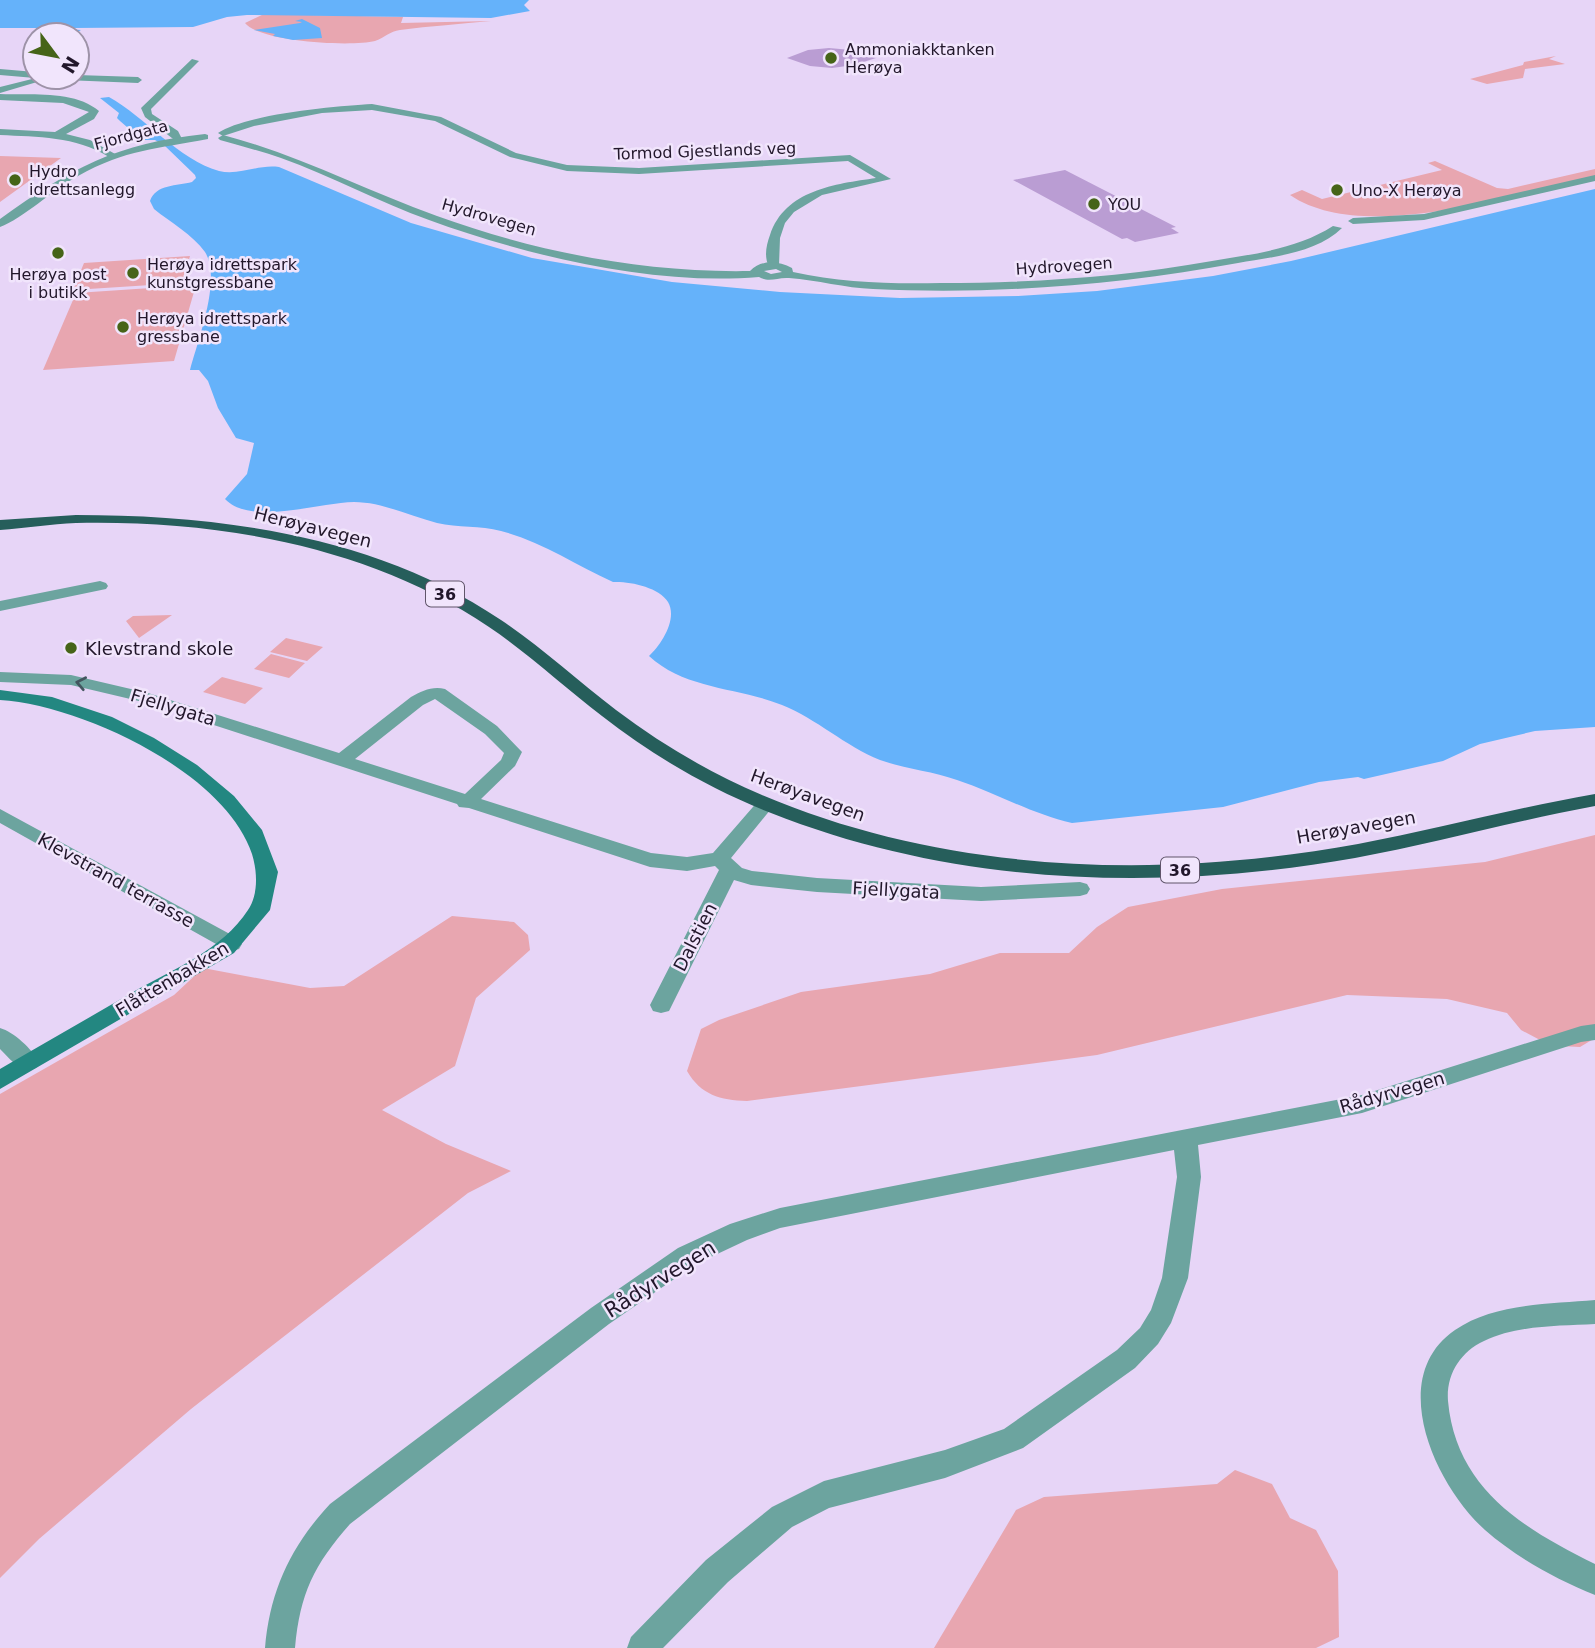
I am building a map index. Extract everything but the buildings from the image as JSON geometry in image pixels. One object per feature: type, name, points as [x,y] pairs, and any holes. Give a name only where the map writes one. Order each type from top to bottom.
[{"type":"highway","name":"Herøyavegen","points":[[0,517],[161,522],[254,533],[318,547],[391,570],[486,617],[654,746],[694,770],[766,804],[828,827],[940,855],[1028,867],[1132,871],[1221,867],[1351,852],[1595,800]]},
{"type":"highway","name":"Herøyavegen","points":[[0,525],[70,519]]},
{"type":"main road","name":"Flåttenbakken","points":[[0,695],[55,703],[116,726],[198,775],[233,804],[261,844],[268,870],[267,889],[260,910],[232,944],[198,967],[0,1080]]},
{"type":"street","points":[[173,139],[175,133],[146,112],[148,106],[195,61]]},
{"type":"street","points":[[0,72],[21,74]]},
{"type":"street","points":[[91,78],[138,80]]},
{"type":"street","points":[[0,90],[21,85]]},
{"type":"street","points":[[0,97],[74,103],[88,106],[94,111],[86,120],[56,136]]},
{"type":"street","name":"Tormod Gjestlands veg","points":[[223,135],[314,112],[366,107],[438,119],[508,153],[567,168],[639,171],[850,158],[886,179],[830,190],[789,210],[775,230],[771,251],[773,265]]},
{"type":"street","points":[[0,132],[85,141],[112,155]]},
{"type":"street","name":"Fjordgata","points":[[0,224],[62,179],[112,155],[173,139],[211,139],[223,135]]},
{"type":"street","name":"Hydrovegen","points":[[223,135],[285,156],[432,217],[503,239],[652,269],[706,275],[757,274],[769,278],[787,274],[840,285],[890,287],[1007,286],[1158,272],[1260,256],[1314,241],[1330,222],[1353,227],[1356,225],[1353,221],[1415,218],[1595,178]]},
{"type":"street","points":[[757,274],[756,271],[761,267],[773,265],[786,268],[787,274]]},
{"type":"street","points":[[0,606],[100,586]]},
{"type":"street","name":"Fjellygata","points":[[0,677],[71,680],[148,698],[466,803],[650,860],[724,864],[751,878],[894,891],[1016,894],[1080,890]]},
{"type":"street","points":[[341,761],[417,701],[429,694],[439,693],[491,730],[513,752],[509,762],[466,803]]},
{"type":"street","points":[[724,864],[766,804]]},
{"type":"street","name":"Klevstrand terrasse","points":[[0,815],[232,944]]},
{"type":"street","name":"Dalstien","points":[[661,1005],[724,864]]},
{"type":"street","name":"Rådyrvegen","points":[[280,1648],[281,1624],[294,1576],[313,1542],[340,1514],[600,1316],[687,1256],[739,1232],[780,1218],[1362,1104],[1581,1034],[1595,1032]]},
{"type":"street","points":[[0,1036],[28,1062]]},
{"type":"street","points":[[642,1648],[717,1571],[782,1517],[824,1495],[946,1464],[1013,1439],[1126,1359],[1149,1336],[1162,1315],[1175,1278],[1189,1177],[1185,1138]]},
{"type":"street","points":[[1595,1312],[1528,1319],[1472,1332],[1457,1344],[1442,1363],[1434,1383],[1434,1411],[1438,1436],[1451,1465],[1467,1490],[1503,1527],[1529,1546],[1595,1580]]},
{"type":"shaded area","points":[[264,14],[403,17],[401,23],[491,21],[400,30],[363,43],[327,43],[268,35],[245,23]]},
{"type":"shaded area","points":[[1556,56],[1549,59],[1565,64],[1525,69],[1523,78],[1487,84],[1470,79],[1523,65],[1524,62]]},
{"type":"shaded area","name":"Hydro idrettsanlegg","points":[[0,156],[61,158],[0,202]]},
{"type":"shaded area","points":[[1435,161],[1497,188],[1508,189],[1595,169],[1595,176],[1482,203],[1397,216],[1357,216],[1321,209],[1290,195],[1302,190],[1322,199],[1442,170],[1428,163]]},
{"type":"shaded area","name":"Herøya idrettspark kunstgressbane","points":[[190,256],[182,283],[73,290],[84,263]]},
{"type":"shaded area","name":"Herøya idrettspark gressbane","points":[[196,285],[174,361],[43,370],[76,293]]},
{"type":"shaded area","points":[[172,615],[139,638],[126,621],[133,616]]},
{"type":"shaded area","points":[[286,638],[323,647],[307,661],[270,652]]},
{"type":"shaded area","points":[[271,654],[305,663],[289,678],[254,669]]},
{"type":"shaded area","points":[[222,677],[263,688],[245,704],[203,692]]},
{"type":"shaded area","points":[[1595,835],[1595,1038],[1580,1047],[1560,1046],[1540,1040],[1521,1030],[1507,1013],[1447,999],[1347,995],[1097,1055],[747,1101],[712,1095],[698,1086],[687,1071],[701,1029],[719,1020],[801,992],[930,974],[1000,953],[1069,953],[1097,927],[1128,907],[1222,889],[1485,862]]},
{"type":"shaded area","points":[[452,916],[514,922],[528,935],[530,950],[476,998],[455,1066],[382,1110],[446,1144],[511,1171],[468,1193],[191,1409],[39,1539],[0,1578],[0,1094],[174,995],[203,968],[310,988],[344,986]]},
{"type":"shaded area","points":[[1235,1470],[1272,1484],[1290,1518],[1316,1530],[1338,1571],[1339,1637],[1316,1648],[934,1648],[1016,1510],[1044,1497],[1217,1484]]},
{"type":"water","points":[[0,0],[529,0],[524,5],[530,11],[491,18],[247,15],[227,17],[193,27],[91,28],[91,21],[21,21],[21,28],[0,28]]},
{"type":"water","points":[[302,19],[320,28],[322,38],[293,40],[254,30],[300,23],[302,22],[295,21]]},
{"type":"water","points":[[109,97],[190,158],[219,171],[279,167],[411,223],[532,258],[672,282],[780,292],[900,298],[1018,296],[1097,291],[1213,276],[1291,261],[1595,189],[1595,727],[1535,731],[1480,744],[1443,761],[1364,779],[1358,777],[1319,782],[1223,807],[1072,823],[957,780],[880,760],[782,705],[679,675],[649,656],[663,639],[670,624],[671,609],[664,597],[643,586],[613,582],[515,535],[493,529],[437,523],[364,503],[339,503],[267,512],[236,507],[225,499],[247,474],[254,443],[236,438],[218,408],[208,381],[199,370],[190,370],[207,310],[210,263],[200,246],[154,209],[150,201],[157,191],[192,182],[196,178],[165,146],[155,140],[142,140],[120,121],[117,118],[119,113],[100,98]]},
{"type":"place","name":"Ammoniakktanken Herøya","points":[[831,58]]},
{"type":"place","name":"Hydro idrettsanlegg","points":[[15,180]]},
{"type":"place","name":"Uno-X Herøya","points":[[1337,190]]},
{"type":"place","name":"YOU","points":[[1094,204]]},
{"type":"place","name":"Herøya post i butikk","points":[[58,253]]},
{"type":"place","name":"Herøya idrettspark kunstgressbane","points":[[133,273]]},
{"type":"place","name":"Herøya idrettspark gressbane","points":[[123,327]]},
{"type":"place","name":"Klevstrand skole","points":[[71,648]]}]
